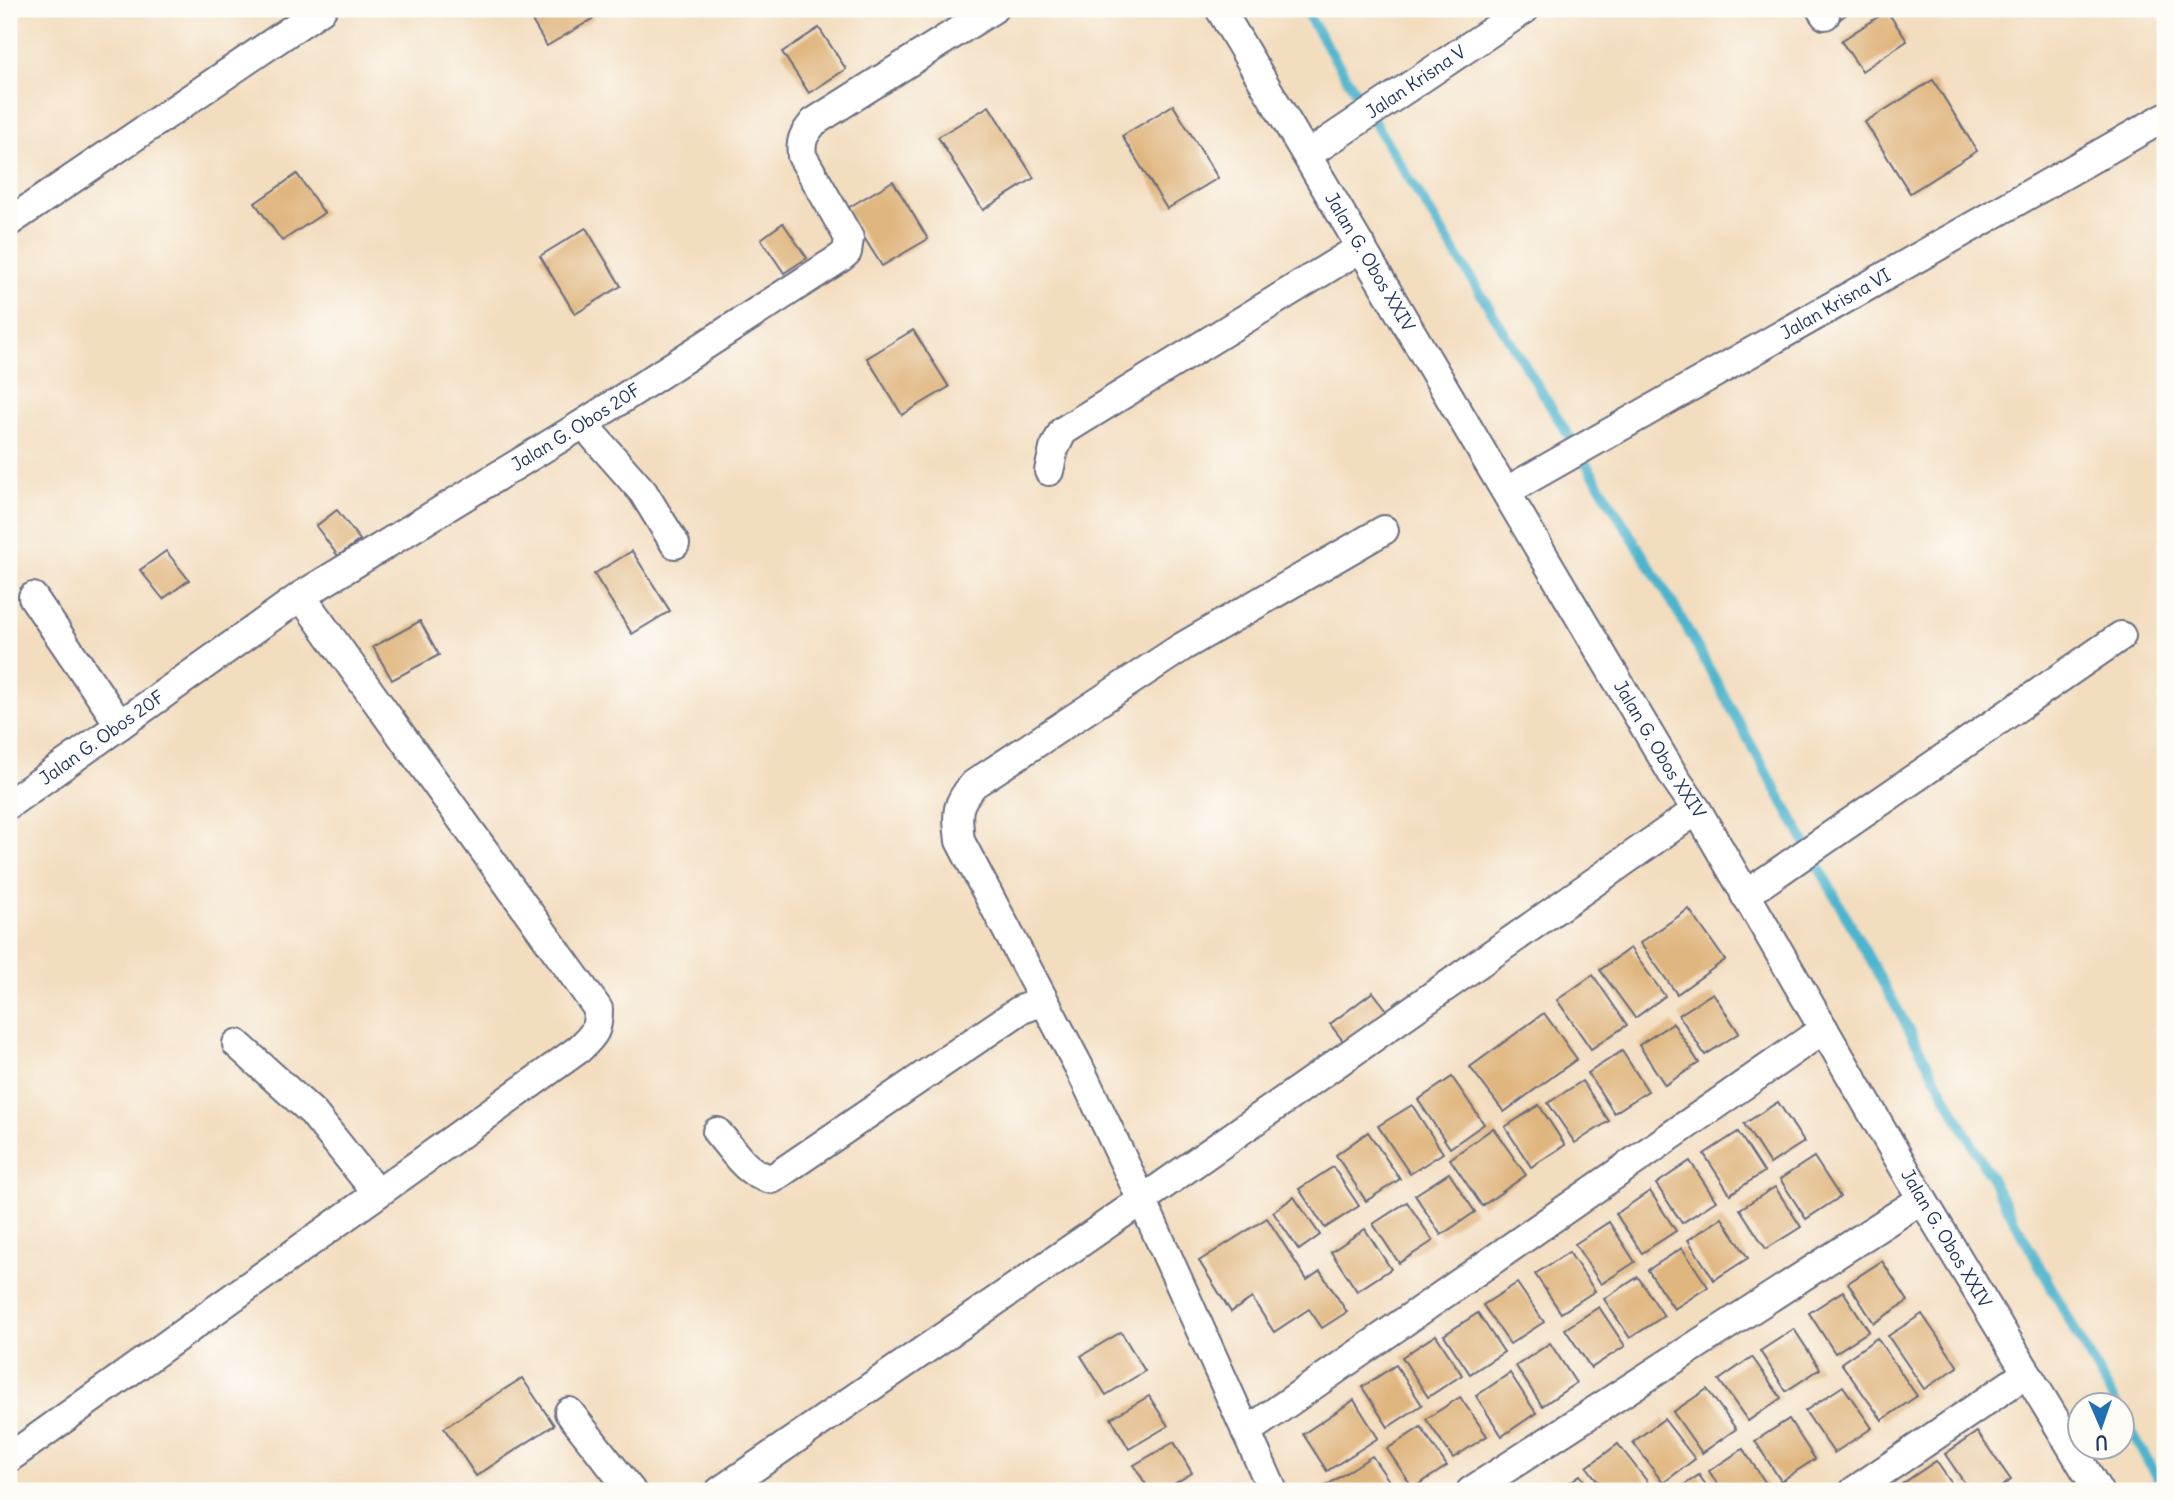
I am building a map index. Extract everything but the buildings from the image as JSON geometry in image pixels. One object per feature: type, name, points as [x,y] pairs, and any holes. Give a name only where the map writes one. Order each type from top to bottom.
[{"type":"street","points":[[9,222],[322,9]]},
{"type":"street","name":"Jalan G. Obos 20F","points":[[9,804],[301,596],[583,424],[847,251],[849,238],[802,156],[800,145],[803,134],[814,122],[993,9]]},
{"type":"street","name":"Jalan G. Obos XXIV","points":[[1220,9],[1675,778],[1697,810],[1922,1199],[2098,1491]]},
{"type":"street","name":"Jalan Krisna V","points":[[1307,155],[1525,9]]},
{"type":"street","name":"Jalan Krisna VI","points":[[1507,491],[2165,117]]},
{"type":"street","points":[[1049,471],[1054,449],[1063,431],[1362,247]]},
{"type":"street","points":[[583,424],[643,492],[675,544]]},
{"type":"street","points":[[1273,1491],[1142,1200],[1044,1001],[960,841],[958,818],[961,799],[975,784],[1181,647],[1384,530]]},
{"type":"street","points":[[9,1458],[376,1192],[579,1049],[592,1038],[598,1027],[598,1009],[301,596]]},
{"type":"street","points":[[33,597],[120,725]]},
{"type":"street","points":[[1745,895],[2121,636]]},
{"type":"street","points":[[720,1491],[1142,1200],[1697,810]]},
{"type":"street","points":[[717,1132],[747,1169],[760,1177],[772,1179],[1020,1010],[1044,1001]]},
{"type":"street","points":[[1246,1432],[1824,1028]]},
{"type":"street","points":[[237,1044],[313,1113],[376,1192]]},
{"type":"street","points":[[1471,1491],[1922,1199]]},
{"type":"street","points":[[1854,1491],[2027,1373]]},
{"type":"street","points":[[569,1412],[631,1491]]},
{"type":"waterway","points":[[1304,9],[1675,607],[2109,1392]]},
{"type":"waterway","points":[[2136,1440],[2164,1491]]}]
